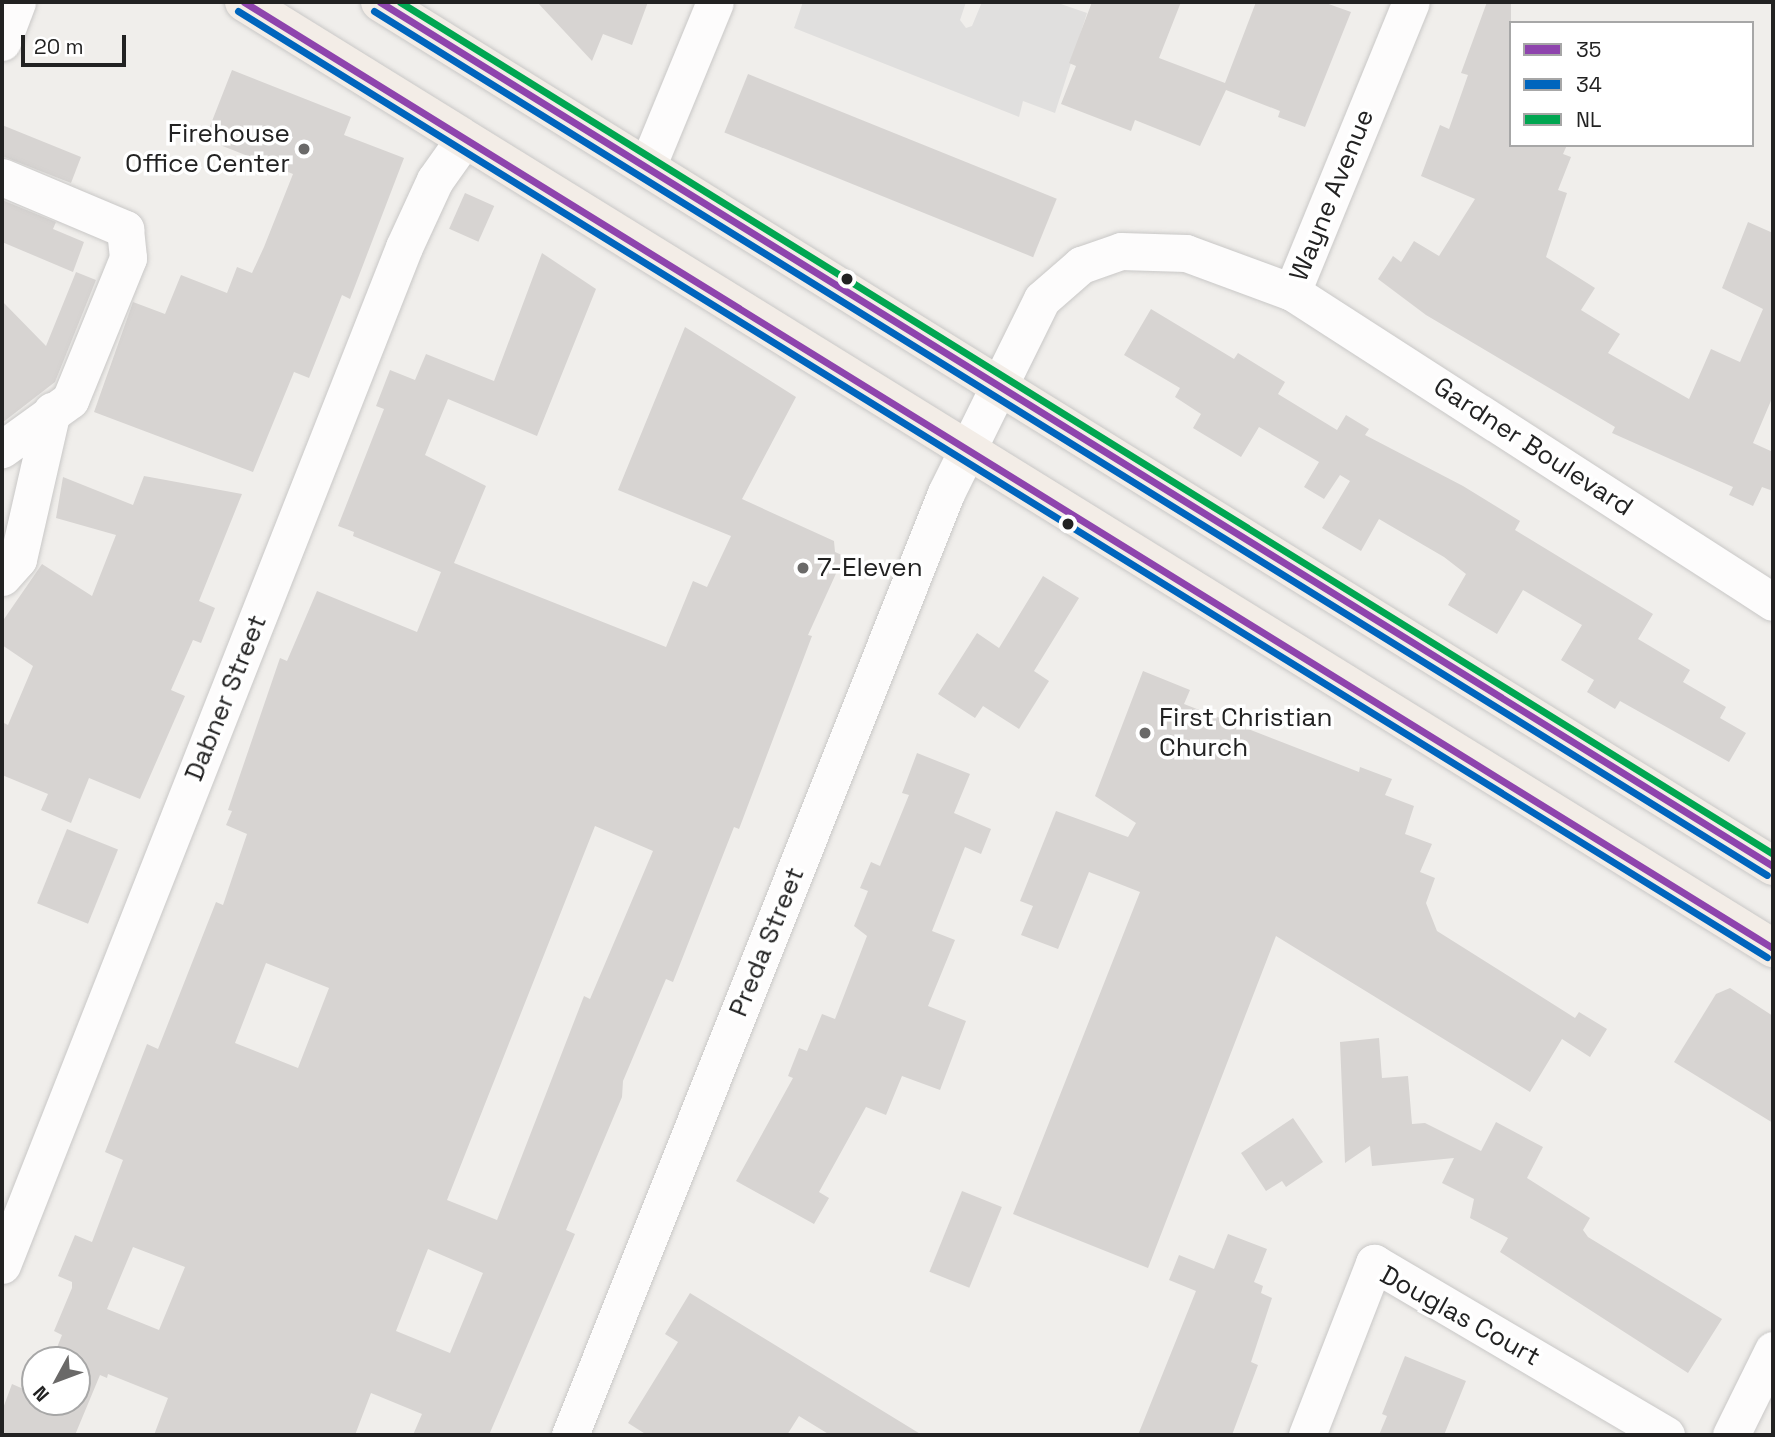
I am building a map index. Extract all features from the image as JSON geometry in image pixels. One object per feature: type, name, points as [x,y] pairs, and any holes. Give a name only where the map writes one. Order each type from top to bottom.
[{"type":"main road","points":[[244,2],[1773,948]]},
{"type":"main road","points":[[380,2],[1773,866]]},
{"type":"street","points":[[2,42],[17,2]]},
{"type":"street","points":[[647,167],[715,2]]},
{"type":"street","name":"Wayne Avenue","points":[[967,450],[1042,299],[1081,265],[1121,251],[1186,253],[1292,292],[1411,2]]},
{"type":"street","name":"Dabner Street","points":[[2,1265],[404,247],[435,180],[464,139]]},
{"type":"street","points":[[2,177],[125,229],[128,258],[70,400],[2,449]]},
{"type":"street","name":"Gardner Boulevard","points":[[1292,292],[1773,602]]},
{"type":"street","points":[[2,577],[18,559],[52,411]]},
{"type":"street","name":"Preda Street","points":[[570,1435],[967,450]]},
{"type":"street","name":"Douglas Court","points":[[1307,1435],[1374,1263],[1666,1435]]},
{"type":"street","points":[[1731,1435],[1773,1350]]},
{"type":"shaded area","points":[[803,2],[966,2],[960,20],[966,28],[972,26],[982,2],[1055,2],[1087,13],[1055,113],[1023,101],[1019,117],[794,28]]},
{"type":"building","points":[[537,2],[648,2],[632,45],[603,34],[592,61]]},
{"type":"building","points":[[1092,2],[1181,2],[1159,58],[1225,83],[1256,2],[1323,2],[1351,12],[1305,127],[1278,117],[1280,111],[1226,90],[1200,146],[1135,120],[1131,131],[1061,104],[1076,66],[1069,63]]},
{"type":"building","points":[[1487,2],[1511,2],[1509,147],[1566,147],[1563,154],[1571,157],[1558,190],[1567,193],[1546,257],[1595,288],[1581,310],[1620,334],[1608,353],[1689,399],[1711,349],[1740,362],[1763,309],[1722,288],[1748,222],[1773,233],[1773,396],[1753,443],[1773,452],[1773,491],[1762,487],[1753,506],[1729,495],[1733,487],[1612,433],[1615,427],[1426,315],[1378,279],[1393,256],[1401,262],[1414,241],[1439,256],[1475,199],[1421,176],[1440,125],[1449,129],[1468,75],[1461,73]]},
{"type":"building","points":[[232,70],[351,117],[344,135],[404,158],[350,299],[342,295],[309,378],[294,372],[253,472],[94,412],[133,302],[165,314],[181,275],[227,293],[237,267],[252,273],[264,247],[293,174],[205,139]]},
{"type":"building","points":[[748,74],[1057,199],[1033,257],[724,132]]},
{"type":"building","points":[[2,125],[81,157],[71,183],[2,156]]},
{"type":"building","points":[[465,193],[494,206],[478,242],[449,229]]},
{"type":"building","points":[[2,200],[56,222],[53,229],[84,242],[73,272],[2,242]]},
{"type":"building","points":[[542,253],[596,289],[537,436],[448,399],[425,455],[486,486],[454,563],[666,647],[693,581],[707,587],[731,536],[618,490],[685,327],[796,397],[742,499],[834,541],[835,552],[844,556],[808,635],[812,636],[739,829],[734,827],[673,982],[666,979],[623,1081],[622,1097],[566,1230],[575,1234],[489,1435],[413,1435],[422,1414],[371,1393],[355,1435],[154,1435],[168,1398],[108,1374],[107,1378],[100,1375],[91,1397],[91,1346],[58,1346],[62,1335],[54,1331],[72,1288],[72,1282],[58,1276],[75,1235],[92,1242],[123,1160],[105,1152],[147,1044],[158,1049],[216,902],[223,905],[247,834],[226,825],[232,811],[228,810],[280,658],[287,661],[317,591],[417,632],[441,572],[353,536],[354,532],[338,526],[384,409],[376,406],[390,370],[415,380],[426,354],[494,381]],"holes":[[[595,826],[653,851],[590,999],[584,996],[497,1220],[447,1200]],[[266,963],[329,988],[298,1068],[235,1043]],[[133,1247],[185,1267],[159,1330],[107,1309]],[[428,1249],[483,1273],[450,1353],[396,1331]]]},
{"type":"building","points":[[76,272],[96,280],[55,382],[2,423],[2,301],[46,346]]},
{"type":"building","points":[[1151,309],[1234,359],[1238,353],[1285,382],[1278,394],[1337,430],[1346,415],[1369,429],[1365,435],[1463,486],[1520,521],[1515,530],[1653,614],[1638,639],[1690,670],[1683,682],[1726,707],[1720,718],[1746,733],[1729,762],[1620,701],[1615,709],[1587,692],[1594,680],[1561,660],[1582,625],[1523,590],[1497,634],[1448,605],[1466,574],[1444,557],[1379,519],[1361,551],[1322,528],[1350,481],[1340,475],[1324,499],[1304,487],[1319,462],[1259,427],[1241,457],[1193,428],[1201,414],[1175,397],[1180,388],[1124,355]]},
{"type":"building","points":[[144,476],[242,494],[199,601],[215,608],[201,643],[193,640],[171,690],[185,696],[140,799],[89,778],[71,823],[41,810],[48,794],[2,775],[2,722],[8,725],[33,666],[2,645],[2,622],[42,564],[92,596],[116,535],[56,518],[63,477],[133,505]]},
{"type":"building","points":[[1043,576],[1079,598],[1034,671],[1049,681],[1019,729],[983,706],[975,718],[938,694],[977,633],[999,648]]},
{"type":"building","points":[[1143,671],[1190,690],[1184,704],[1359,772],[1360,767],[1392,779],[1385,795],[1414,806],[1405,834],[1432,844],[1420,872],[1435,878],[1426,903],[1437,931],[1575,1018],[1579,1012],[1607,1029],[1590,1057],[1562,1039],[1530,1092],[1276,936],[1148,1268],[1013,1214],[1140,892],[1089,872],[1058,949],[1021,935],[1033,906],[1020,901],[1056,811],[1128,837],[1136,823],[1095,796]]},
{"type":"building","points":[[917,753],[970,774],[954,813],[991,829],[981,854],[965,847],[932,931],[955,940],[928,1006],[966,1021],[940,1090],[902,1076],[886,1115],[866,1107],[819,1192],[829,1198],[814,1224],[736,1181],[793,1078],[788,1076],[799,1048],[807,1051],[822,1014],[835,1019],[867,936],[854,926],[868,891],[860,888],[871,862],[880,866],[909,795],[902,793]]},
{"type":"building","points":[[67,829],[118,850],[88,924],[37,903]]},
{"type":"building","points":[[1730,988],[1773,1016],[1773,1123],[1674,1062],[1716,994]]},
{"type":"building","points":[[1379,1038],[1382,1078],[1408,1076],[1412,1124],[1425,1123],[1481,1151],[1496,1122],[1543,1147],[1527,1178],[1590,1218],[1583,1230],[1588,1237],[1722,1319],[1688,1373],[1500,1252],[1508,1238],[1470,1218],[1474,1199],[1442,1183],[1454,1158],[1372,1166],[1370,1146],[1345,1163],[1340,1042]]},
{"type":"building","points":[[1293,1118],[1323,1162],[1286,1187],[1282,1181],[1266,1191],[1241,1153]]},
{"type":"building","points":[[962,1191],[1002,1207],[969,1288],[929,1272]]},
{"type":"building","points":[[1228,1234],[1267,1249],[1254,1282],[1263,1286],[1261,1293],[1272,1298],[1251,1362],[1258,1365],[1232,1435],[1138,1435],[1196,1291],[1169,1280],[1179,1255],[1214,1269]]},
{"type":"building","points":[[690,1293],[922,1435],[830,1435],[799,1416],[787,1435],[647,1435],[628,1423],[678,1342],[665,1334]]},
{"type":"building","points":[[1405,1356],[1466,1381],[1444,1435],[1379,1435],[1387,1416],[1382,1414]]},
{"type":"building","points":[[12,1384],[21,1388],[21,1416],[83,1416],[75,1435],[2,1435],[2,1411]]},
{"type":"transit line","name":"35","points":[[244,2],[1773,948]]},
{"type":"transit line","name":"35","points":[[380,2],[1773,866]]},
{"type":"transit line","name":"NL","points":[[400,2],[1773,854]]},
{"type":"transit line","name":"34","points":[[238,11],[1767,957]]},
{"type":"transit line","name":"34","points":[[374,11],[1767,875]]},
{"type":"place","name":"Firehouse Office Center","points":[[304,149]]},
{"type":"place","name":"7-Eleven","points":[[803,568]]},
{"type":"place","name":"First Christian Church","points":[[1145,733]]}]
